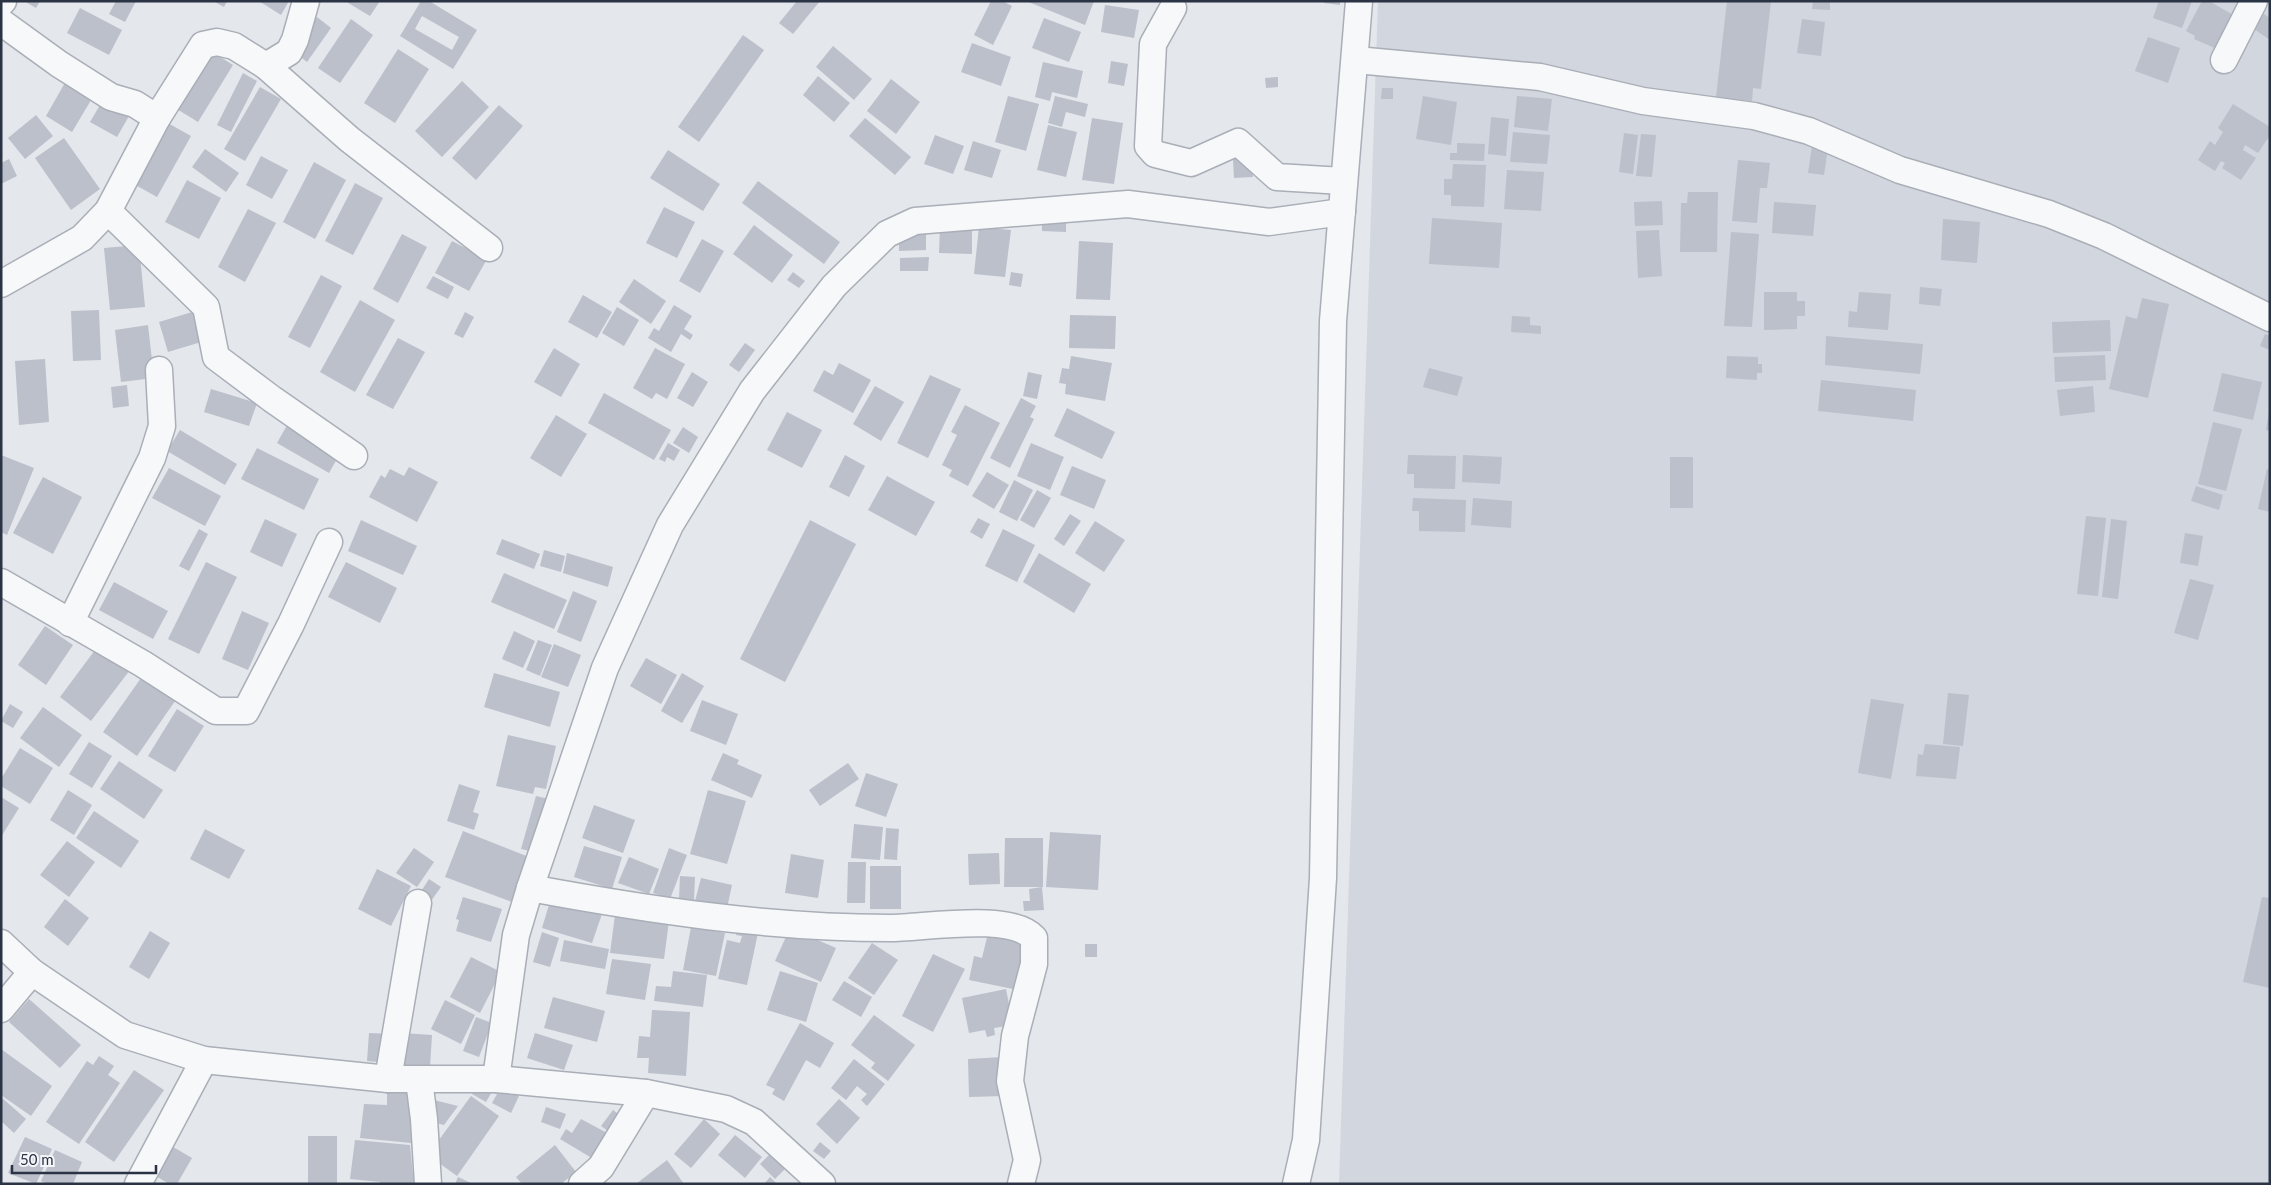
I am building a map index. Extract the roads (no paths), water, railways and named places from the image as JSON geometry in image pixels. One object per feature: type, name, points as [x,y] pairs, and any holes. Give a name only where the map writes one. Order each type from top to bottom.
[{"type":"street","points":[[266,66],[289,52],[295,40],[306,1]]},
{"type":"street","points":[[1296,1184],[1306,1140],[1323,878],[1333,321],[1343,181],[1356,60],[1359,1]]},
{"type":"street","points":[[2224,60],[2254,1]]},
{"type":"street","points":[[1173,8],[1153,44],[1148,146],[1156,154],[1191,163],[1238,142],[1277,177],[1343,181]]},
{"type":"street","points":[[1,22],[59,64],[111,97],[135,104],[157,118]]},
{"type":"street","points":[[1,284],[82,238],[108,211],[157,118],[203,45],[217,42],[234,46],[266,66],[349,139],[489,248]]},
{"type":"street","points":[[1356,60],[1540,77],[1643,101],[1754,116],[1809,131],[1900,170],[2049,214],[2104,236],[2270,318]]},
{"type":"street","points":[[496,1079],[516,935],[530,888],[605,668],[670,525],[752,391],[834,286],[887,234],[915,221],[1128,204],[1269,222],[1342,212]]},
{"type":"street","points":[[108,211],[206,307],[216,357],[354,456]]},
{"type":"street","points":[[70,622],[152,458],[162,426],[159,370]]},
{"type":"street","points":[[1,582],[143,664],[216,711],[246,711],[291,624],[329,542]]},
{"type":"street","points":[[530,888],[641,908],[768,923],[891,928],[967,923],[1026,931],[1034,938],[1034,964],[1014,1036],[1010,1081],[1027,1160],[1021,1184]]},
{"type":"street","points":[[388,1079],[418,903]]},
{"type":"street","points":[[1,943],[32,972],[125,1036],[204,1060],[388,1079],[496,1079],[646,1093],[726,1109],[754,1122],[822,1184]]},
{"type":"street","points":[[1,1009],[32,972]]},
{"type":"street","points":[[138,1184],[204,1060]]},
{"type":"street","points":[[419,1080],[424,1119],[428,1184]]},
{"type":"street","points":[[582,1184],[601,1167],[646,1093]]}]
